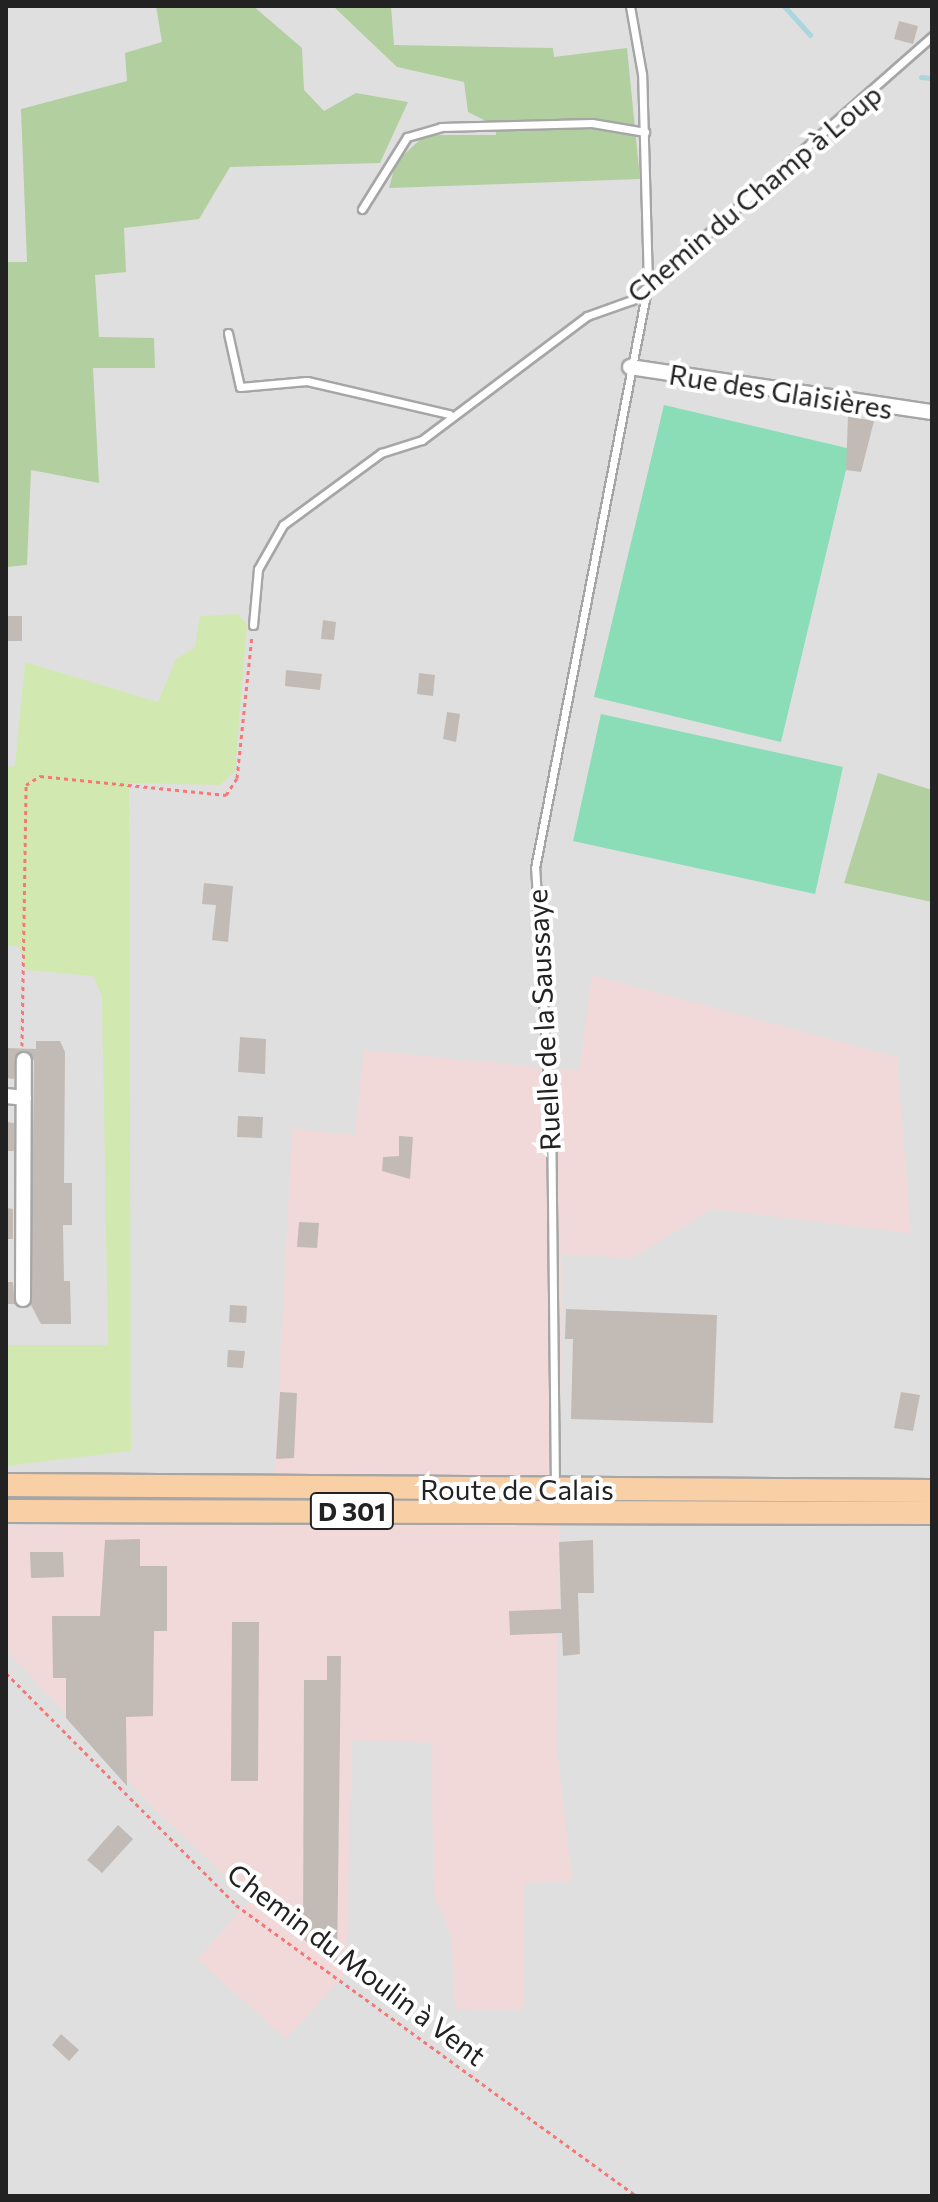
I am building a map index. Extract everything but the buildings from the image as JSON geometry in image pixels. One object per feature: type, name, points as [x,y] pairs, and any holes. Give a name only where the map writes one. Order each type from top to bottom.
[{"type":"main road","name":"Route de Calais","points":[[6,1485],[932,1491]]},
{"type":"main road","name":"Route de Calais","points":[[6,1511],[932,1513]]},
{"type":"street","name":"Rue des Glaisières","points":[[630,367],[932,412]]},
{"type":"street","points":[[23,1299],[24,1060]]},
{"type":"street","points":[[6,1096],[24,1098]]},
{"type":"street","points":[[6,1265],[22,1265]]},
{"type":"lane","name":"Ruelle de la Saussaye","points":[[555,1489],[551,1134],[535,868],[648,284],[645,132],[630,6]]},
{"type":"lane","name":"Chemin du Champ à Loup","points":[[253,625],[258,569],[283,525],[381,453],[422,440],[449,414],[587,316],[632,300],[780,178],[932,36]]},
{"type":"lane","points":[[362,209],[407,137],[441,127],[592,123],[645,132]]},
{"type":"lane","points":[[228,333],[240,387],[307,381],[449,414]]},
{"type":"path","points":[[24,1060],[18,1008],[26,785],[40,776],[226,795],[237,778],[253,625]]},
{"type":"path","name":"Chemin du Moulin à Vent","points":[[6,1673],[236,1905],[636,2196]]},
{"type":"shaded area","points":[[6,6],[932,6],[932,2196],[6,2196]]},
{"type":"shaded area","points":[[592,975],[897,1057],[911,1233],[712,1209],[632,1258],[562,1254],[557,1749],[572,1881],[523,1883],[524,2010],[455,2009],[451,1937],[434,1894],[431,1743],[352,1740],[346,1973],[286,2039],[197,1959],[251,1899],[163,1818],[6,1650],[6,1526],[272,1524],[292,1129],[355,1135],[364,1050],[579,1071]]},
{"type":"green space","points":[[156,6],[253,6],[302,48],[304,90],[324,111],[356,93],[408,102],[380,163],[230,167],[199,219],[124,228],[126,272],[95,275],[99,337],[154,338],[155,368],[93,368],[99,483],[31,470],[27,565],[6,567],[6,262],[27,262],[21,109],[127,81],[125,53],[162,42]]},
{"type":"green space","points":[[333,6],[391,6],[394,45],[553,48],[554,57],[627,48],[640,179],[389,188],[396,162],[425,135],[496,135],[496,126],[468,112],[464,82],[397,67]]},
{"type":"green space","points":[[664,405],[851,449],[781,742],[594,697]]},
{"type":"green space","points":[[238,614],[247,625],[235,771],[220,785],[129,783],[131,1451],[6,1466],[7,1345],[108,1345],[102,997],[93,976],[26,970],[19,946],[6,946],[6,768],[15,765],[25,662],[158,702],[176,659],[195,647],[200,616]]},
{"type":"green space","points":[[601,714],[843,767],[815,894],[573,841]]},
{"type":"green space","points":[[878,773],[932,790],[932,902],[844,883]]},
{"type":"waterway","points":[[784,6],[810,35]]},
{"type":"waterway","points":[[921,77],[932,78]]}]
